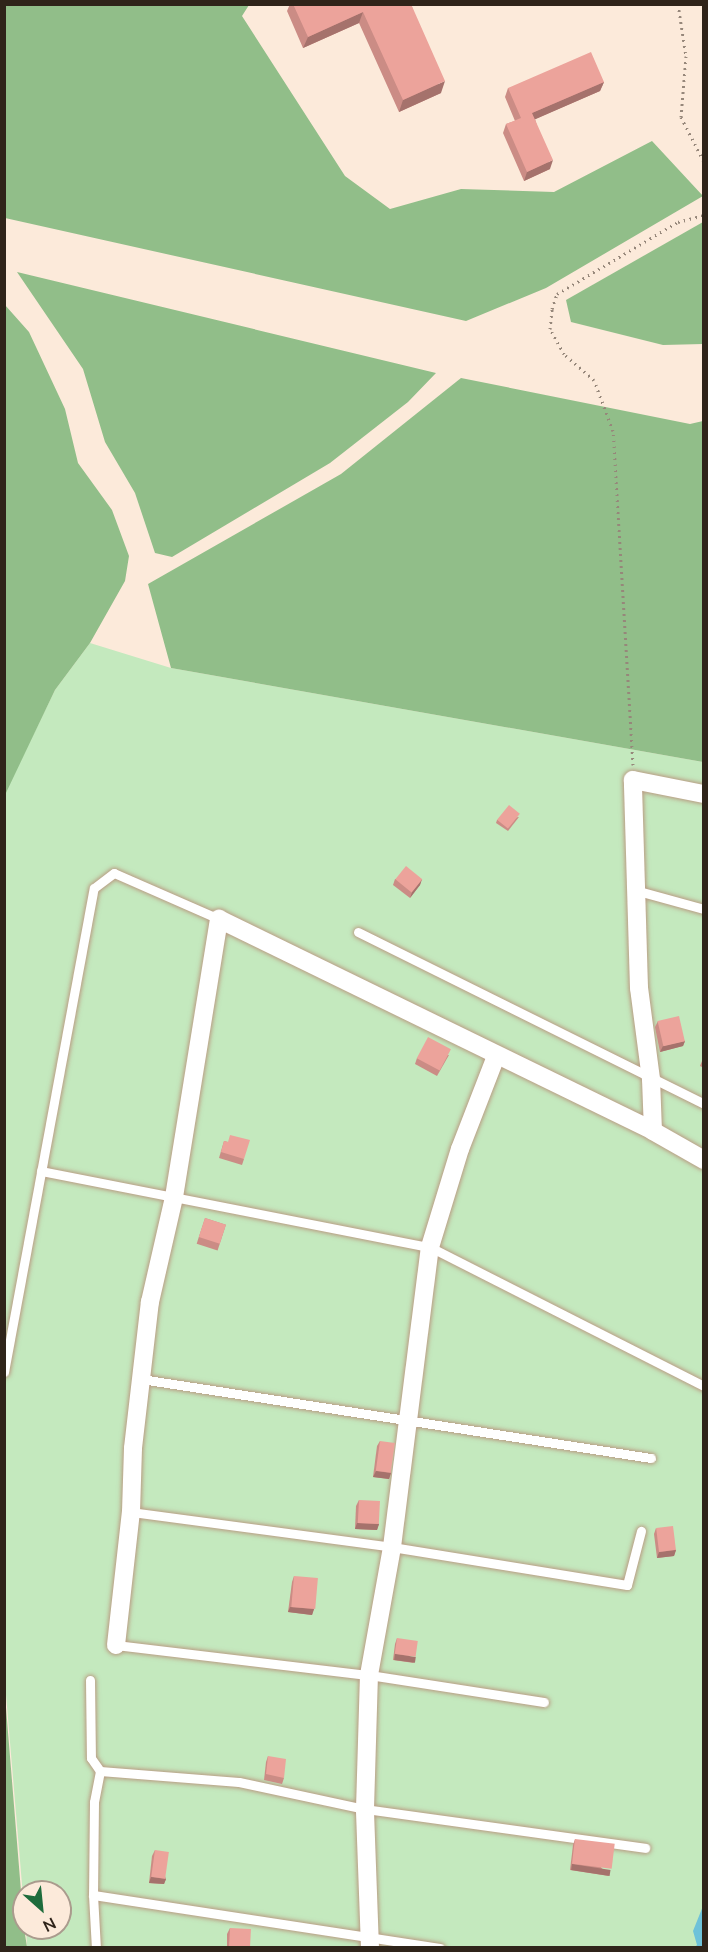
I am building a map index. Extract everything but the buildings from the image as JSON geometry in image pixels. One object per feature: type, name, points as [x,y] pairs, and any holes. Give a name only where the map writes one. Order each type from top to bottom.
[{"type":"street","points":[[653,1131],[651,1079],[639,988],[633,780],[704,794]]},
{"type":"street","points":[[116,1645],[131,1512],[133,1448],[150,1302],[174,1197],[219,919],[653,1131],[704,1160]]},
{"type":"street","points":[[370,1942],[365,1809],[369,1675],[392,1547],[430,1246],[460,1149],[496,1056]]},
{"type":"lane","points":[[4,1372],[93,888],[114,873],[219,919]]},
{"type":"lane","points":[[635,890],[704,909]]},
{"type":"lane","points":[[358,932],[704,1104]]},
{"type":"lane","points":[[41,1172],[430,1246],[704,1386]]},
{"type":"lane","points":[[141,1379],[408,1423],[651,1458]]},
{"type":"lane","points":[[131,1512],[392,1547],[627,1585],[641,1531]]},
{"type":"lane","points":[[116,1645],[369,1675],[544,1702]]},
{"type":"lane","points":[[90,1680],[91,1758],[100,1772],[94,1802],[93,1895],[96,1947]]},
{"type":"lane","points":[[100,1772],[239,1782],[365,1809],[645,1848]]},
{"type":"lane","points":[[93,1895],[370,1942],[441,1947]]},
{"type":"path","points":[[678,4],[686,56],[681,117],[704,162]]},
{"type":"path","points":[[633,780],[613,431],[594,380],[564,354],[550,329],[552,309],[557,294],[678,222],[704,215]]},
{"type":"green space","points":[[5,4],[249,5],[242,16],[345,176],[390,209],[461,189],[554,192],[652,141],[703,196],[546,288],[466,321],[5,218]]},
{"type":"green space","points":[[703,222],[703,344],[663,345],[571,322],[566,300]]},
{"type":"green space","points":[[17,272],[436,373],[408,402],[330,463],[172,557],[155,553],[135,493],[105,442],[83,369]]},
{"type":"green space","points":[[5,305],[29,332],[65,409],[78,463],[112,510],[129,556],[125,581],[90,643],[55,690],[5,795]]},
{"type":"green space","points":[[461,378],[690,424],[703,421],[703,762],[171,668],[148,584],[341,474]]},
{"type":"green space","points":[[90,643],[171,668],[703,762],[703,1947],[27,1947],[27,1940],[72,1940],[72,1880],[22,1880],[5,1683],[4,795],[55,690]]},
{"type":"green space","points":[[4,1683],[20,1880],[12,1880],[12,1940],[26,1940],[27,1947],[5,1947]]},
{"type":"water","points":[[703,1906],[703,1947],[695,1947],[697,1945],[693,1931]]}]
